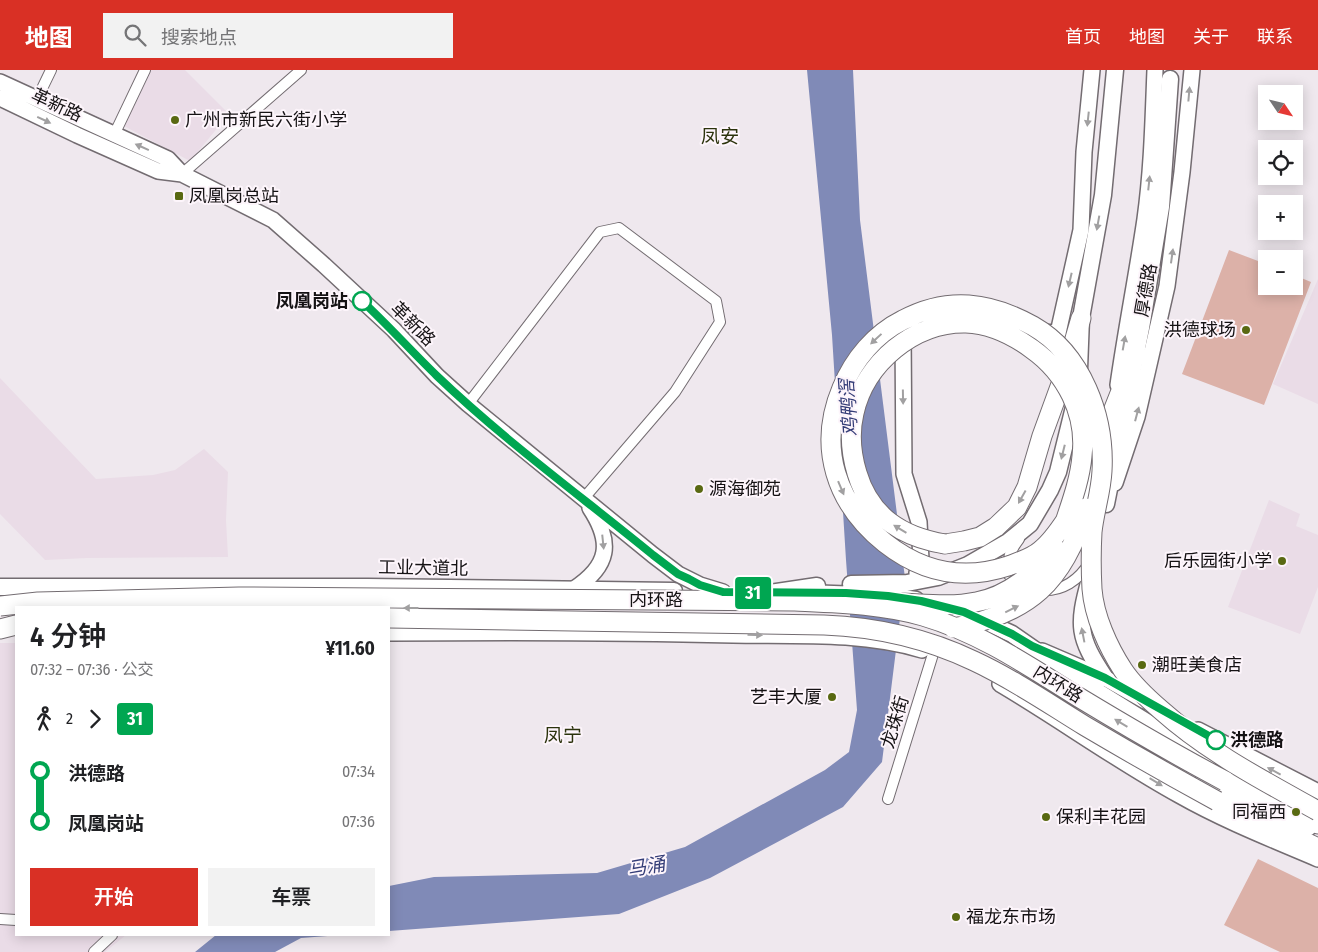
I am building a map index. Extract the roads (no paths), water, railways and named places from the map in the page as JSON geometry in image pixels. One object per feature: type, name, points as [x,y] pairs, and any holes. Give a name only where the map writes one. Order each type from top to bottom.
[{"type":"highway","points":[[1136,353],[1114,408],[1082,492],[1072,511],[1054,536],[1040,551],[1019,562],[990,572],[958,574],[929,568],[898,553],[870,530],[853,510],[841,486],[832,458],[831,444],[834,412],[838,397],[852,368],[866,349],[884,332],[910,316],[925,310],[970,304],[985,306],[1002,312],[1036,328],[1063,349],[1079,372],[1096,416],[1102,452],[1102,474],[1092,532],[1092,590],[1097,614],[1110,647],[1124,671],[1143,694],[1176,724],[1239,767],[1318,812]]},
{"type":"highway","points":[[845,612],[891,603],[955,604],[977,602],[994,596],[1027,577],[1046,560],[1060,537],[1071,504],[1083,456],[1079,414],[1070,391],[1059,373],[1042,356],[1023,342],[993,328],[965,323],[938,327],[909,339],[884,358],[874,370],[859,398],[854,412],[851,445],[853,459],[861,484],[871,502],[894,526],[911,536],[946,544],[980,537],[1008,518],[1017,507],[1028,487],[1042,436],[1065,372],[1081,318]]},
{"type":"highway","points":[[1042,436],[1058,333]]},
{"type":"highway","points":[[845,612],[915,630],[946,629],[978,623],[1003,614],[1034,597],[1051,580],[1063,564],[1078,535],[1088,502],[1094,466],[1096,416]]},
{"type":"highway","points":[[0,594],[74,593],[240,602]]},
{"type":"highway","name":"内环路","points":[[0,606],[38,602],[766,601],[845,612],[878,630],[913,637],[974,661],[1011,680],[1165,772],[1218,801],[1318,848]]},
{"type":"highway","name":"内环路","points":[[390,620],[779,624],[845,612],[893,609],[923,616],[992,644],[1110,716],[1203,769],[1318,824]]},
{"type":"highway","points":[[0,611],[15,611]]},
{"type":"highway","points":[[0,627],[15,625]]},
{"type":"main road","points":[[390,620],[699,624],[845,612],[908,591],[968,565],[1008,542],[1030,524],[1050,490],[1058,472],[1074,407],[1081,344],[1081,318],[1103,195],[1115,70]]},
{"type":"main road","points":[[1105,678],[1089,653],[1083,639],[1082,610],[1097,551],[1136,353],[1160,207],[1170,79]]},
{"type":"main road","name":"工业大道北","points":[[0,587],[368,587],[770,593],[845,612]]},
{"type":"main road","points":[[908,591],[964,612],[1012,634],[1032,646],[1074,677],[1198,753],[1265,788],[1318,812]]},
{"type":"main road","points":[[845,612],[906,633],[938,638],[1008,668],[1166,764],[1242,802],[1318,830]]},
{"type":"street","points":[[37,99],[51,70]]},
{"type":"street","points":[[114,135],[145,70]]},
{"type":"street","points":[[182,174],[301,70]]},
{"type":"street","points":[[908,591],[922,560],[919,522],[904,474],[903,331],[931,320],[951,317],[980,320],[1023,331],[1058,333],[1081,230],[1084,152],[1092,70]]},
{"type":"street","name":"厚德路","points":[[1114,408],[1145,219],[1153,134],[1155,70]]},
{"type":"street","name":"厚德路","points":[[1105,510],[1137,417],[1162,316],[1179,199],[1192,70]]},
{"type":"street","name":"革新路","points":[[0,82],[168,159],[182,174]]},
{"type":"street","name":"革新路","points":[[0,98],[158,171],[182,174],[273,220],[324,264],[394,330],[436,376],[468,404],[678,574],[700,585],[723,592]]},
{"type":"street","points":[[468,404],[600,232],[619,228],[716,301],[720,322],[676,392],[584,498],[599,525],[604,541],[603,558],[598,570],[574,589],[573,608]]},
{"type":"street","points":[[1030,524],[1011,550],[1008,560],[1008,574],[1016,581],[1028,587],[1043,590],[1065,586],[1085,571],[1097,551]]},
{"type":"street","points":[[96,606],[158,587]]},
{"type":"street","points":[[368,587],[368,606]]},
{"type":"street","points":[[440,588],[442,620]]},
{"type":"street","points":[[240,602],[323,606]]},
{"type":"street","points":[[390,608],[442,620]]},
{"type":"street","points":[[390,633],[442,620],[573,608],[845,612]]},
{"type":"street","points":[[906,633],[1032,646],[1105,678],[1210,737],[1318,792]]},
{"type":"street","points":[[906,633],[933,654],[956,662],[989,678],[1157,782],[1219,816],[1318,858]]},
{"type":"street","points":[[0,637],[15,635]]},
{"type":"street","name":"龙珠街","points":[[888,799],[933,654]]},
{"type":"street","points":[[1055,719],[1127,742]]},
{"type":"street","points":[[1166,764],[1219,816]]},
{"type":"street","points":[[0,919],[15,920]]},
{"type":"street","points":[[94,952],[111,936]]},
{"type":"water","points":[[807,70],[853,70],[860,220],[905,578],[882,762],[843,807],[710,878],[619,914],[390,931],[390,886],[434,877],[597,873],[685,847],[825,770],[849,752],[857,710],[832,335]]},
{"type":"water","points":[[215,936],[328,936],[301,938],[275,952],[195,952]]},
{"type":"place","name":"广州市新民六街小学","points":[[175,120]]},
{"type":"place","name":"凤凰岗总站","points":[[179,196]]},
{"type":"place","name":"凤凰岗站","points":[[362,301]]},
{"type":"place","name":"洪德球场","points":[[1246,330]]},
{"type":"place","name":"源海御苑","points":[[699,489]]},
{"type":"place","name":"后乐园街小学","points":[[1282,561]]},
{"type":"place","name":"潮旺美食店","points":[[1142,665]]},
{"type":"place","name":"艺丰大厦","points":[[832,697]]},
{"type":"place","name":"洪德路","points":[[1216,740]]},
{"type":"place","name":"同福西","points":[[1296,812]]},
{"type":"place","name":"保利丰花园","points":[[1046,817]]},
{"type":"place","name":"福龙东市场","points":[[956,917]]},
{"type":"district","name":"凤安","points":[[720,136]]},
{"type":"district","name":"凤宁","points":[[563,735]]},
{"type":"water label","name":"鸡鸭滘","points":[[848,408]]},
{"type":"water label","name":"马涌","points":[[646,866]]}]
